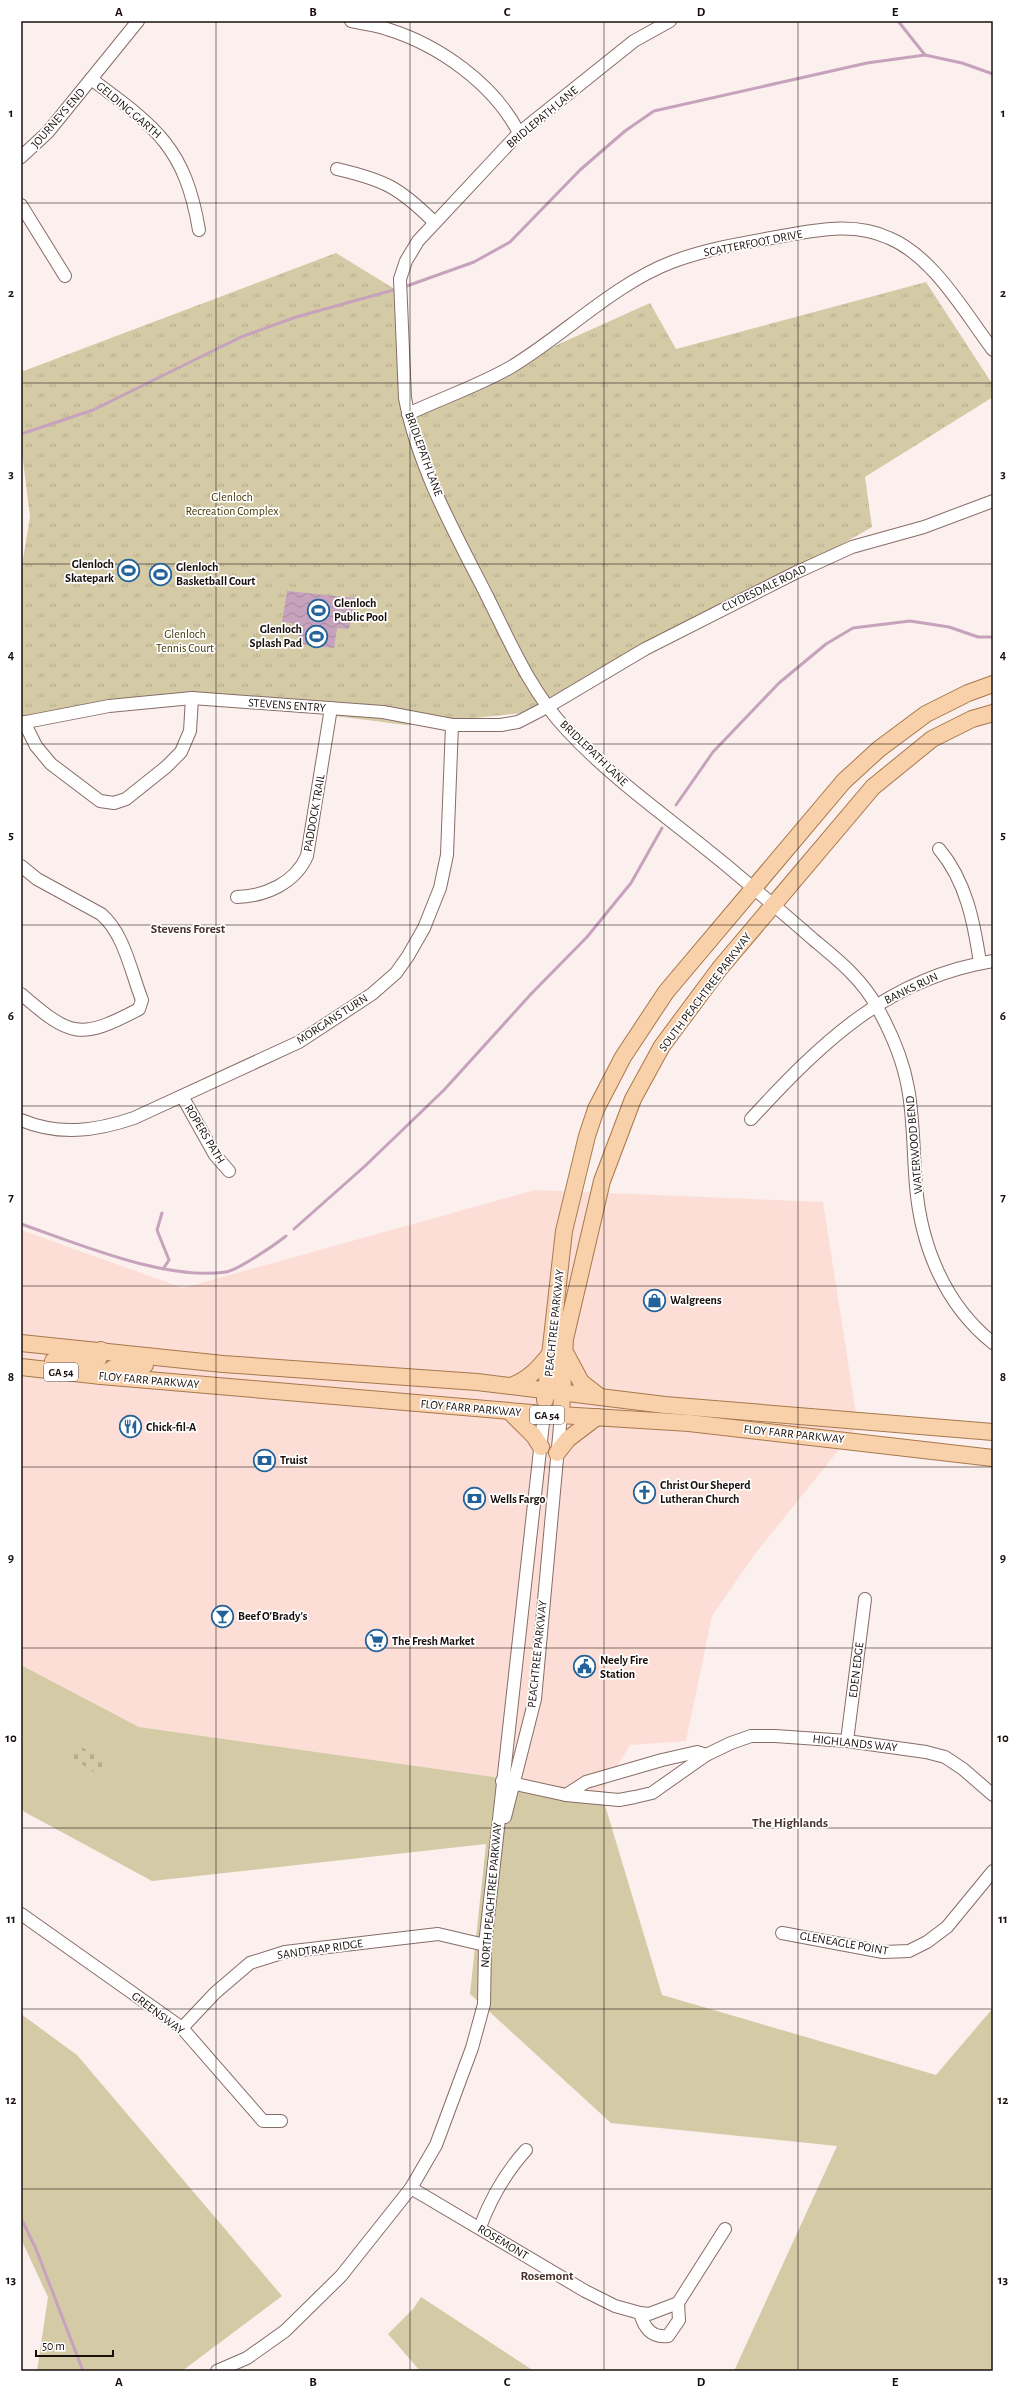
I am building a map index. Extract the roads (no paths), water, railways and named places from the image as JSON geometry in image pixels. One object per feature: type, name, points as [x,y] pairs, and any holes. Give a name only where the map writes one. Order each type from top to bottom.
[{"type":"main road","points":[[754,888],[844,781],[866,760],[926,714],[968,693],[993,684]]},
{"type":"main road","name":"SOUTH PEACHTREE PARKWAY","points":[[561,1415],[563,1392],[557,1353],[577,1282],[602,1181],[633,1099],[662,1046],[720,968],[873,787],[902,761],[932,739],[972,718],[993,713]]},
{"type":"main road","name":"PEACHTREE PARKWAY","points":[[544,1414],[546,1390],[557,1353],[564,1231],[589,1130],[608,1085],[623,1057],[666,992],[754,888]]},
{"type":"main road","name":"FLOY FARR PARKWAY","points":[[21,1343],[101,1350],[223,1364],[511,1386],[665,1404],[993,1432]]},
{"type":"main road","points":[[21,1363],[32,1359],[92,1362],[98,1360],[101,1350]]},
{"type":"main road","points":[[511,1386],[523,1382],[557,1353],[581,1382],[600,1397]]},
{"type":"main road","points":[[101,1376],[120,1364],[128,1363],[208,1370],[223,1364]]},
{"type":"main road","name":"FLOY FARR PARKWAY","points":[[21,1367],[101,1376],[544,1414],[689,1423],[993,1458]]},
{"type":"main road","points":[[509,1411],[534,1436],[541,1447]]},
{"type":"main road","points":[[556,1453],[568,1439],[596,1417]]},
{"type":"street","name":"JOURNEYS END","points":[[21,157],[48,132],[138,21]]},
{"type":"street","points":[[351,21],[387,29],[410,38],[450,60],[475,79],[496,101],[519,133]]},
{"type":"street","name":"BRIDLEPATH LANE","points":[[670,21],[634,41],[519,133],[434,222],[418,241],[406,261],[400,292],[405,398],[408,414],[448,518],[514,649],[535,687],[565,728],[593,755],[773,904]]},
{"type":"street","name":"GELDING GARTH","points":[[91,79],[160,135],[173,152],[191,191],[199,230]]},
{"type":"street","points":[[337,169],[387,183],[402,192],[434,222]]},
{"type":"street","points":[[21,205],[65,276]]},
{"type":"street","name":"SCATTERFOOT DRIVE","points":[[408,414],[449,395],[469,388],[512,366],[594,308],[671,263],[728,245],[833,228],[852,228],[890,238],[922,260],[993,350]]},
{"type":"street","name":"CLYDESDALE ROAD","points":[[549,706],[638,652],[795,573],[852,547],[924,527],[993,502]]},
{"type":"street","points":[[22,723],[36,746],[51,764],[100,801],[114,803],[129,796],[166,767],[182,752],[190,731],[192,698]]},
{"type":"street","name":"STEVENS ENTRY","points":[[22,723],[109,706],[192,698],[383,712],[452,726],[501,725],[518,722],[549,706]]},
{"type":"street","name":"PADDOCK TRAIL","points":[[237,897],[253,897],[271,891],[302,867],[307,856],[331,708]]},
{"type":"street","name":"MORGANS TURN","points":[[21,1120],[51,1130],[88,1130],[114,1125],[182,1096],[299,1042],[372,994],[396,973],[408,956],[424,928],[440,888],[447,855],[452,726]]},
{"type":"street","points":[[939,849],[950,862],[968,904],[980,963]]},
{"type":"street","points":[[21,866],[37,879],[101,914],[109,920],[116,932],[142,1000],[139,1009],[127,1015],[88,1030],[74,1031],[60,1025],[21,994]]},
{"type":"street","name":"WATERWOOD BEND","points":[[773,904],[850,970],[876,1005],[894,1044],[908,1086],[913,1125],[916,1188],[924,1233],[934,1264],[940,1279],[958,1304],[977,1328],[993,1343]]},
{"type":"street","name":"BANKS RUN","points":[[751,1119],[828,1040],[876,1005],[933,975],[993,961]]},
{"type":"street","name":"ROPERS PATH","points":[[182,1096],[215,1155],[229,1171]]},
{"type":"street","name":"NORTH PEACHTREE PARKWAY","points":[[217,2371],[247,2358],[285,2331],[341,2276],[411,2188],[436,2145],[472,2048],[484,2004],[485,1945],[494,1859],[508,1783],[530,1539],[544,1414]]},
{"type":"street","points":[[530,1539],[549,1540],[556,1453],[561,1415]]},
{"type":"street","name":"PEACHTREE PARKWAY","points":[[508,1783],[534,1699],[549,1540]]},
{"type":"street","name":"EDEN EDGE","points":[[848,1741],[865,1600]]},
{"type":"street","name":"HIGHLANDS WAY","points":[[508,1783],[566,1795],[619,1800],[652,1793],[706,1755],[751,1736],[848,1741],[926,1752],[945,1757],[963,1769],[993,1795]]},
{"type":"street","name":"HIGHLANDS WAY","points":[[566,1795],[586,1782],[641,1766],[698,1752],[706,1755]]},
{"type":"street","name":"GLENEAGLE POINT","points":[[782,1933],[883,1952],[909,1951],[927,1942],[947,1927],[993,1871]]},
{"type":"street","name":"GREENSWAY","points":[[21,1914],[182,2028],[263,2121],[281,2121]]},
{"type":"street","name":"SANDTRAP RIDGE","points":[[182,2028],[215,1993],[250,1963],[285,1952],[438,1934],[485,1945]]},
{"type":"street","points":[[480,2227],[499,2186],[512,2166],[526,2150]]},
{"type":"street","name":"ROSEMONT","points":[[411,2188],[480,2227],[586,2291],[615,2306],[649,2314],[678,2303]]},
{"type":"street","points":[[640,2313],[643,2323],[651,2333],[659,2337],[668,2336],[679,2320],[678,2303],[725,2229]]},
{"type":"water","name":"Glenloch Public Pool","points":[[287,591],[355,598],[349,629],[337,628],[334,648],[298,644],[299,624],[282,622]]},
{"type":"waterway","points":[[898,21],[925,55]]},
{"type":"waterway","points":[[404,287],[474,262],[510,242],[580,170],[625,131],[654,111],[867,63],[925,55],[962,63],[993,74]]},
{"type":"waterway","points":[[21,434],[93,410],[241,337],[296,317],[397,289]]},
{"type":"waterway","points":[[676,805],[713,752],[779,683],[826,644],[853,628],[910,621],[949,627],[978,637],[993,637]]},
{"type":"waterway","points":[[294,1229],[365,1166],[444,1090],[531,994],[587,937],[631,883],[662,828]]},
{"type":"waterway","points":[[162,1213],[157,1230],[169,1260],[163,1269]]},
{"type":"waterway","points":[[21,1224],[123,1259],[177,1271],[202,1273],[226,1272],[239,1267],[286,1236]]},
{"type":"waterway","points":[[21,2218],[36,2249],[83,2371]]},
{"type":"place","name":"Glenloch Skatepark","points":[[129,571]]},
{"type":"place","name":"Glenloch Basketball Court","points":[[160,574]]},
{"type":"place","name":"Glenloch Public Pool","points":[[318,610]]},
{"type":"place","name":"Glenloch Splash Pad","points":[[317,636]]},
{"type":"place","name":"Walgreens","points":[[655,1300]]},
{"type":"place","name":"Chick-fil-A","points":[[131,1427]]},
{"type":"place","name":"Truist","points":[[264,1460]]},
{"type":"place","name":"Christ Our Sheperd Lutheran Church","points":[[645,1492]]},
{"type":"place","name":"Wells Fargo","points":[[475,1499]]},
{"type":"place","name":"Beef O'Brady's","points":[[222,1616]]},
{"type":"place","name":"The Fresh Market","points":[[377,1641]]},
{"type":"place","name":"Neely Fire Station","points":[[584,1667]]},
{"type":"district","name":"Stevens Forest","points":[[188,928]]},
{"type":"district","name":"The Highlands","points":[[790,1822]]},
{"type":"district","name":"Rosemont","points":[[547,2275]]},
{"type":"park label","name":"Glenloch Recreation Complex","points":[[232,504]]},
{"type":"park label","name":"Glenloch Tennis Court","points":[[185,641]]}]
